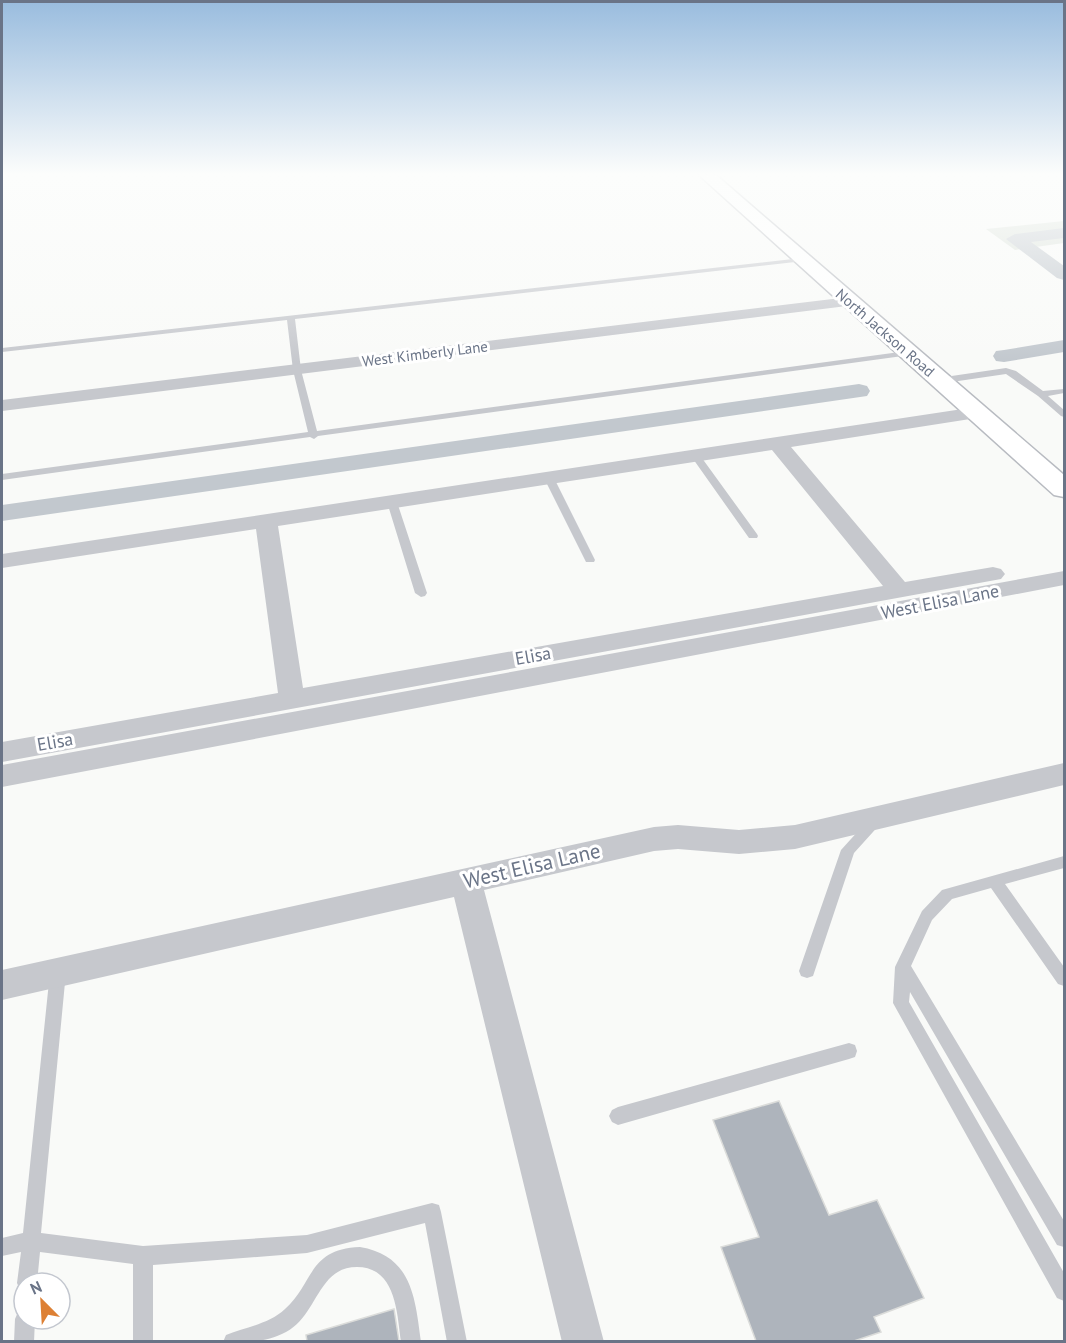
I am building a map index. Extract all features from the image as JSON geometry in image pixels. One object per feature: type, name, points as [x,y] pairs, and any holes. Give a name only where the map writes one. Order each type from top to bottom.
[{"type":"main road","name":"North Jackson Road","points":[[777,238],[938,381],[1065,489]]},
{"type":"street","name":"West Kimberly Lane","points":[[2,406],[849,302]]},
{"type":"street","points":[[2,561],[976,413]]},
{"type":"street","points":[[777,443],[899,591]]},
{"type":"street","points":[[266,521],[292,700]]},
{"type":"street","name":"Elisa","points":[[2,752],[1065,561]]},
{"type":"street","name":"West Elisa Lane","points":[[2,776],[1065,578]]},
{"type":"street","name":"West Elisa Lane","points":[[2,985],[654,839],[678,837],[740,842],[795,837],[1065,774]]},
{"type":"street","points":[[466,881],[583,1341]]},
{"type":"lane","points":[[2,350],[802,260]]},
{"type":"lane","points":[[291,318],[297,370],[314,436]]},
{"type":"lane","points":[[2,477],[314,436],[907,352]]},
{"type":"lane","points":[[938,381],[1006,371],[1013,373],[1065,414]]},
{"type":"lane","points":[[1041,394],[1065,391]]},
{"type":"lane","points":[[696,456],[753,536]]},
{"type":"lane","points":[[549,478],[590,560]]},
{"type":"lane","points":[[392,502],[421,593]]},
{"type":"lane","points":[[807,970],[848,850],[880,817]]},
{"type":"lane","points":[[1065,862],[947,894],[927,916],[903,967],[901,1003],[1065,1292]]},
{"type":"lane","points":[[994,881],[1065,979]]},
{"type":"lane","points":[[903,967],[1065,1238]]},
{"type":"lane","points":[[28,1271],[58,972]]},
{"type":"lane","points":[[618,1116],[849,1052]]},
{"type":"lane","points":[[2,1247],[29,1241],[143,1256],[307,1244],[432,1212],[457,1341]]},
{"type":"lane","points":[[143,1256],[143,1341]]},
{"type":"lane","points":[[233,1341],[261,1334],[291,1317],[325,1269],[344,1257],[369,1257],[390,1268],[404,1293],[411,1341]]},
{"type":"shaded area","points":[[998,238],[1064,238],[1064,243],[1015,250]]},
{"type":"building","points":[[779,1101],[829,1215],[877,1200],[924,1298],[874,1317],[881,1332],[854,1341],[756,1341],[721,1247],[759,1237],[713,1120]]},
{"type":"building","points":[[394,1309],[399,1341],[307,1341],[306,1335]]},
{"type":"waterway","points":[[1026,238],[1015,239],[1064,274]]},
{"type":"waterway","points":[[1004,356],[1064,346]]},
{"type":"waterway","points":[[2,513],[859,391]]}]
